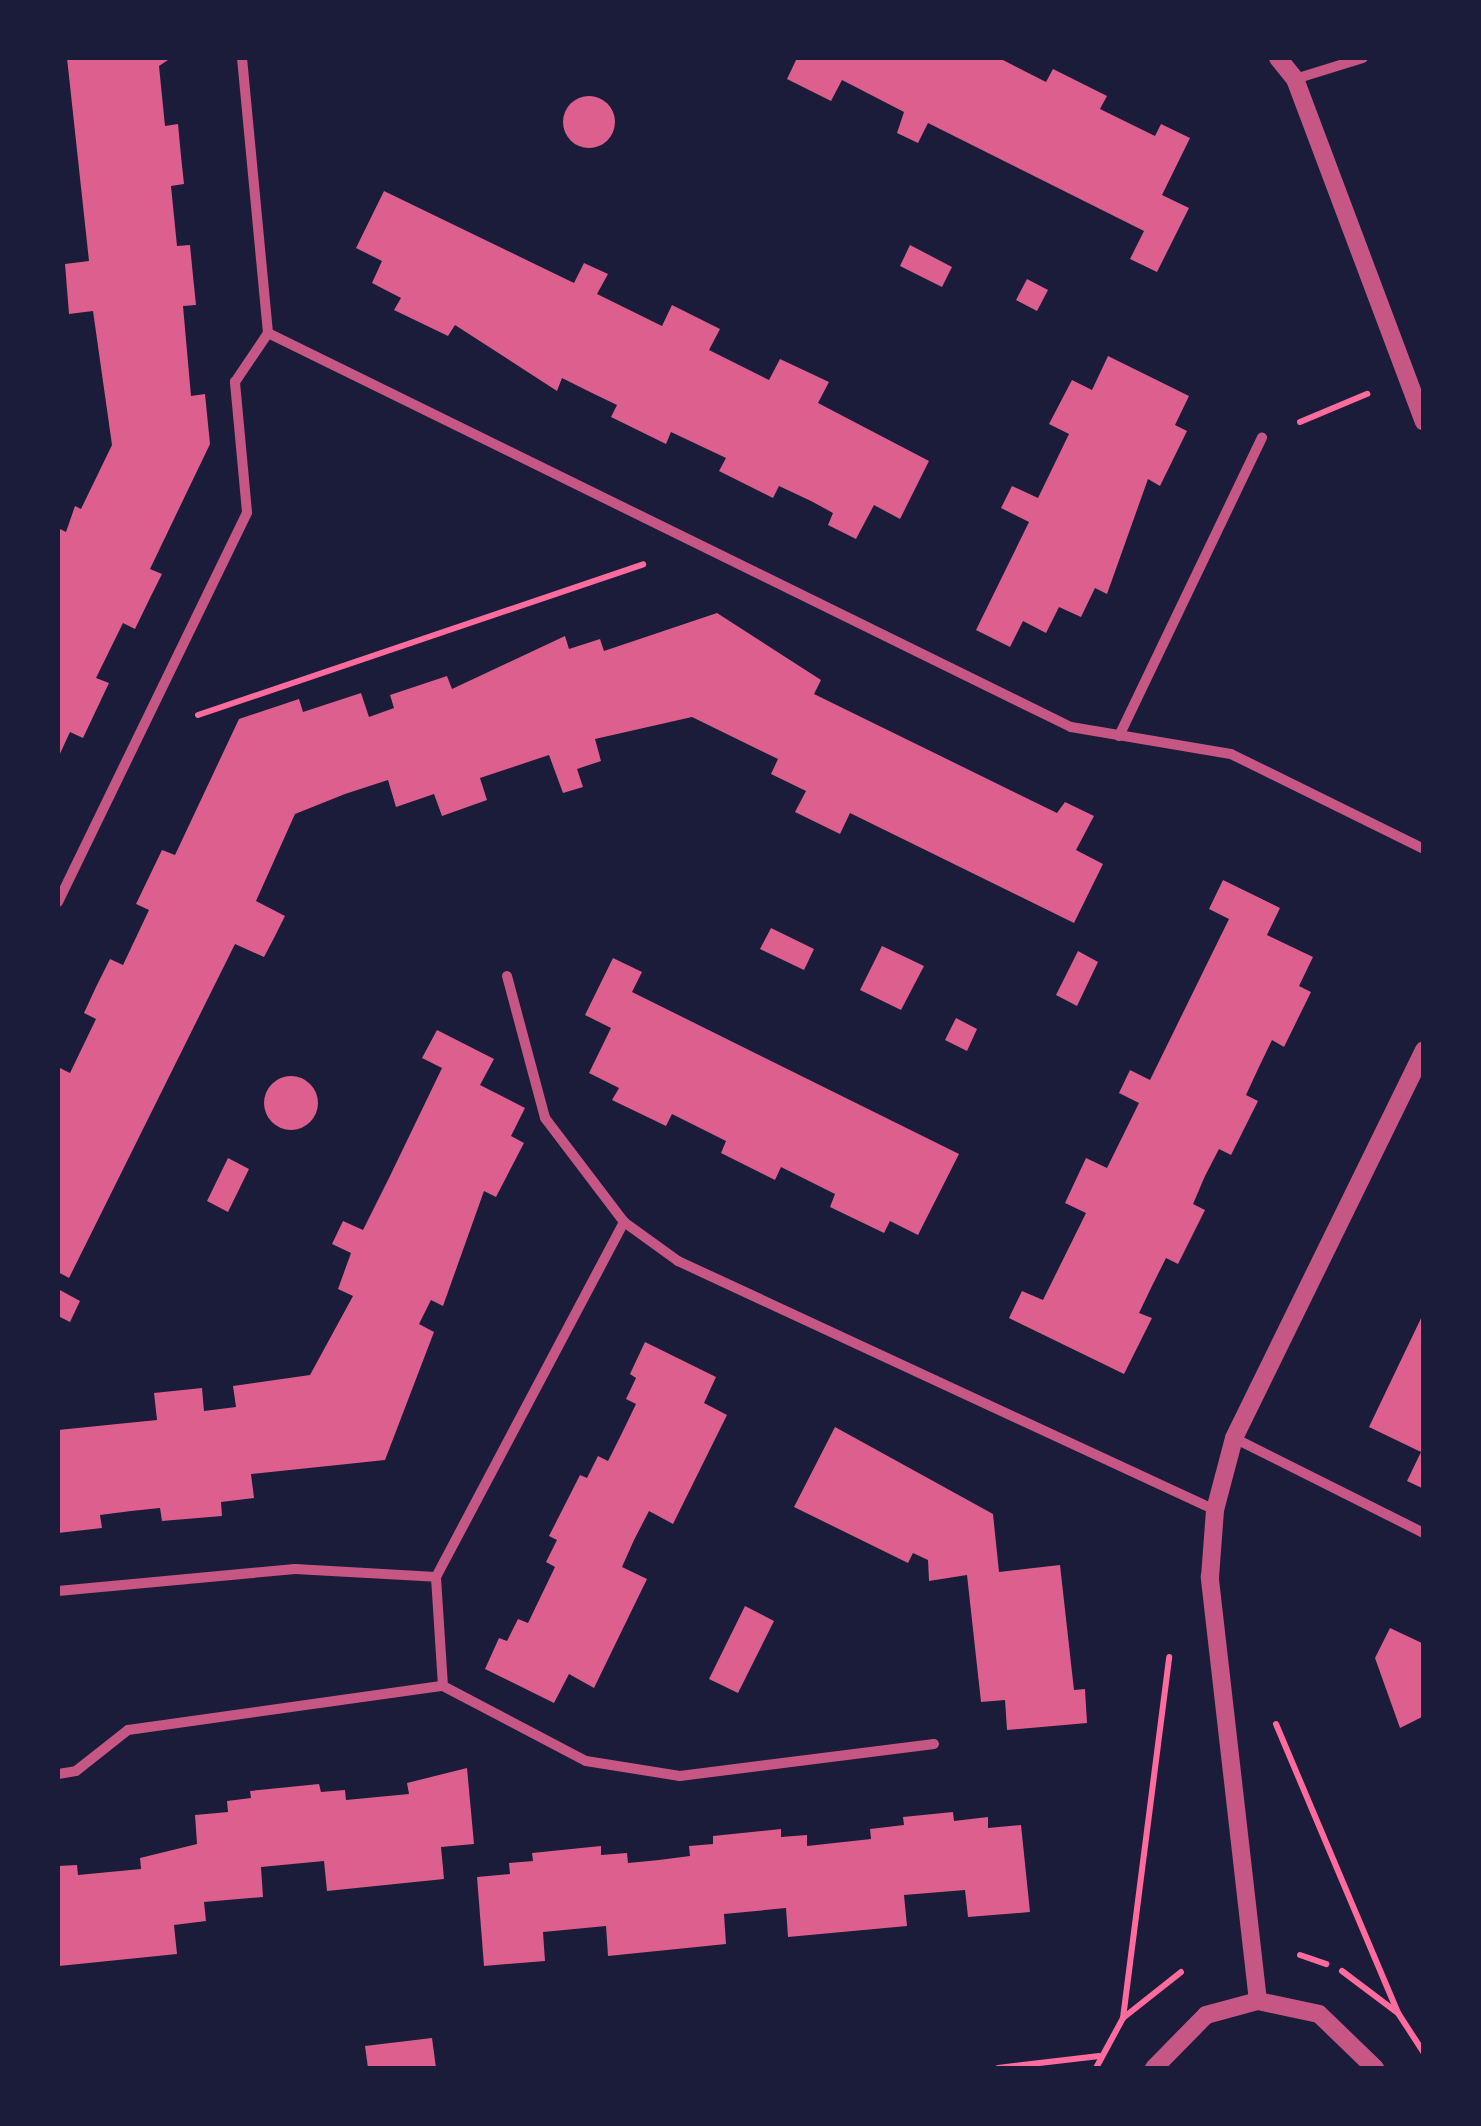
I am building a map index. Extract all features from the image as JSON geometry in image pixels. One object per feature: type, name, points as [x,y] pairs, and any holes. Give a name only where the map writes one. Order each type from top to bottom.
[{"type":"street","points":[[58,902],[247,512],[236,382],[268,333],[242,58]]},
{"type":"street","points":[[1278,58],[1295,79],[1424,422]]},
{"type":"street","points":[[1295,79],[1363,58]]},
{"type":"street","points":[[268,333],[662,530],[1071,727],[1232,754],[1424,850]]},
{"type":"street","points":[[1120,736],[1262,438]]},
{"type":"street","points":[[507,976],[544,1118],[624,1222],[678,1260],[1214,1510]]},
{"type":"street","points":[[1258,2001],[1210,1577],[1214,1510],[1234,1438],[1424,1050]]},
{"type":"street","points":[[443,1686],[436,1577],[624,1222]]},
{"type":"street","points":[[1234,1438],[1424,1533]]},
{"type":"street","points":[[58,1591],[295,1569],[436,1577]]},
{"type":"street","points":[[58,1774],[76,1772],[128,1730],[443,1686],[586,1761],[680,1776],[934,1744]]},
{"type":"street","points":[[1154,2068],[1206,2015],[1258,2001],[1319,2014],[1375,2068]]},
{"type":"path","points":[[1262,438],[1407,378]]},
{"type":"path","points":[[157,696],[196,716],[621,577],[640,570],[662,530]]},
{"type":"path","points":[[1124,2018],[1170,1648]]},
{"type":"path","points":[[1272,1716],[1398,2012]]},
{"type":"path","points":[[998,2068],[1099,2056],[1096,2068]]},
{"type":"building","points":[[67,58],[171,58],[159,66],[165,126],[178,124],[184,184],[171,186],[177,246],[190,245],[196,305],[183,306],[191,396],[205,394],[210,444],[150,569],[162,574],[135,629],[123,623],[96,678],[109,683],[83,738],[70,732],[58,758],[58,528],[66,532],[75,506],[81,509],[112,445],[93,311],[69,314],[65,264],[89,261]]},
{"type":"building","points":[[797,58],[999,58],[1046,82],[1053,69],[1107,96],[1100,109],[1155,136],[1161,124],[1190,138],[1162,195],[1189,208],[1157,272],[1130,259],[1144,231],[928,123],[918,143],[897,133],[904,112],[842,80],[831,101],[787,79]]},
{"type":"building","points":[[589,96],[608,103],[615,122],[608,141],[589,148],[570,141],[563,122],[570,103]]},
{"type":"building","points":[[384,191],[574,283],[584,263],[608,274],[597,294],[662,326],[672,305],[720,329],[709,350],[769,380],[780,359],[829,382],[818,403],[929,461],[900,519],[874,505],[856,539],[828,525],[833,513],[811,501],[779,486],[773,498],[719,471],[726,458],[671,432],[666,444],[611,417],[617,405],[562,378],[557,391],[455,325],[448,336],[394,310],[401,298],[372,283],[382,261],[356,248]]},
{"type":"building","points":[[910,245],[952,267],[942,287],[900,266]]},
{"type":"building","points":[[1027,279],[1048,290],[1037,311],[1016,300]]},
{"type":"building","points":[[1108,356],[1189,396],[1175,425],[1187,431],[1160,486],[1148,479],[1107,594],[1095,588],[1081,617],[1059,607],[1046,633],[1023,621],[1010,647],[976,630],[1029,522],[1001,508],[1012,486],[1038,498],[1069,434],[1049,424],[1072,380],[1092,390]]},
{"type":"building","points":[[717,613],[821,680],[814,694],[1057,813],[1065,802],[1094,816],[1076,850],[1103,864],[1074,923],[850,813],[840,834],[795,812],[806,791],[771,774],[778,759],[692,717],[595,739],[601,761],[577,769],[583,787],[563,793],[549,755],[480,778],[487,800],[442,816],[434,794],[396,807],[388,780],[345,794],[295,814],[256,901],[285,916],[274,938],[264,957],[235,944],[69,1278],[58,1272],[58,1067],[70,1073],[96,1019],[84,1013],[96,987],[110,959],[123,965],[149,910],[136,904],[162,850],[175,855],[239,719],[299,699],[303,712],[361,693],[369,717],[394,708],[390,695],[447,676],[452,689],[565,636],[569,649],[600,639],[604,651]]},
{"type":"building","points":[[1223,880],[1280,908],[1267,935],[1313,957],[1299,986],[1311,992],[1284,1047],[1272,1040],[1246,1095],[1258,1101],[1231,1155],[1219,1149],[1205,1176],[1193,1204],[1205,1210],[1178,1264],[1166,1258],[1152,1286],[1139,1313],[1152,1318],[1124,1374],[1009,1318],[1022,1291],[1043,1300],[1086,1213],[1065,1203],[1086,1158],[1107,1168],[1139,1103],[1119,1093],[1130,1070],[1150,1080],[1229,919],[1209,909]]},
{"type":"building","points":[[771,928],[814,949],[804,970],[760,949]]},
{"type":"building","points":[[882,946],[924,966],[901,1010],[860,990]]},
{"type":"building","points":[[1078,951],[1098,962],[1077,1006],[1056,995]]},
{"type":"building","points":[[613,958],[642,972],[632,992],[959,1154],[918,1235],[890,1221],[884,1233],[830,1207],[835,1194],[781,1167],[775,1180],[721,1153],[726,1141],[672,1114],[666,1126],[612,1100],[619,1088],[589,1073],[611,1028],[585,1015]]},
{"type":"building","points":[[956,1018],[977,1029],[967,1051],[945,1040]]},
{"type":"building","points":[[437,1030],[494,1059],[480,1085],[525,1108],[511,1136],[524,1143],[496,1197],[484,1191],[443,1306],[431,1300],[419,1324],[434,1332],[385,1460],[251,1474],[254,1498],[221,1502],[222,1516],[162,1521],[160,1508],[131,1511],[100,1515],[102,1528],[58,1533],[58,1430],[157,1420],[154,1393],[202,1388],[204,1411],[236,1407],[233,1386],[310,1375],[353,1296],[338,1289],[351,1253],[332,1244],[343,1221],[363,1230],[389,1178],[442,1068],[422,1058]]},
{"type":"building","points":[[291,1076],[310,1084],[318,1103],[310,1122],[291,1130],[272,1122],[264,1103],[272,1084]]},
{"type":"building","points":[[228,1158],[249,1169],[228,1212],[207,1201]]},
{"type":"building","points":[[58,1289],[80,1301],[70,1322],[58,1316]]},
{"type":"building","points":[[1424,1312],[1424,1489],[1407,1481],[1421,1452],[1369,1427]]},
{"type":"building","points":[[645,1342],[716,1377],[704,1403],[727,1415],[673,1524],[649,1511],[634,1540],[622,1567],[647,1579],[594,1688],[569,1674],[554,1703],[485,1669],[499,1638],[507,1641],[518,1619],[528,1623],[555,1567],[546,1562],[557,1540],[549,1536],[580,1475],[587,1478],[598,1456],[608,1461],[622,1433],[636,1404],[626,1399],[636,1378],[630,1374]]},
{"type":"building","points":[[835,1427],[993,1514],[999,1572],[1060,1565],[1074,1690],[1085,1689],[1087,1723],[1007,1730],[1005,1700],[981,1702],[967,1575],[929,1581],[928,1560],[913,1553],[908,1563],[794,1507]]},
{"type":"building","points":[[745,1606],[774,1621],[738,1693],[709,1679]]},
{"type":"building","points":[[1390,1628],[1424,1644],[1424,1716],[1400,1728],[1375,1658]]},
{"type":"building","points":[[467,1768],[474,1844],[441,1847],[444,1879],[327,1891],[324,1861],[261,1867],[263,1897],[204,1902],[206,1921],[174,1925],[177,1954],[59,1966],[58,1866],[77,1865],[78,1875],[141,1869],[140,1858],[197,1844],[195,1815],[228,1812],[227,1801],[251,1798],[250,1791],[319,1784],[321,1792],[345,1790],[346,1800],[409,1794],[407,1783]]},
{"type":"building","points":[[953,1812],[954,1821],[988,1817],[988,1828],[1021,1825],[1030,1912],[968,1917],[965,1890],[904,1895],[907,1926],[788,1937],[786,1908],[724,1914],[726,1944],[608,1956],[606,1926],[543,1932],[545,1961],[484,1966],[477,1877],[510,1874],[509,1863],[533,1861],[532,1853],[601,1846],[601,1855],[627,1853],[628,1863],[690,1856],[689,1846],[713,1844],[713,1836],[781,1829],[781,1837],[807,1835],[807,1846],[871,1839],[870,1829],[904,1825],[903,1817]]},
{"type":"building","points":[[432,2038],[436,2068],[368,2068],[365,2046]]}]
